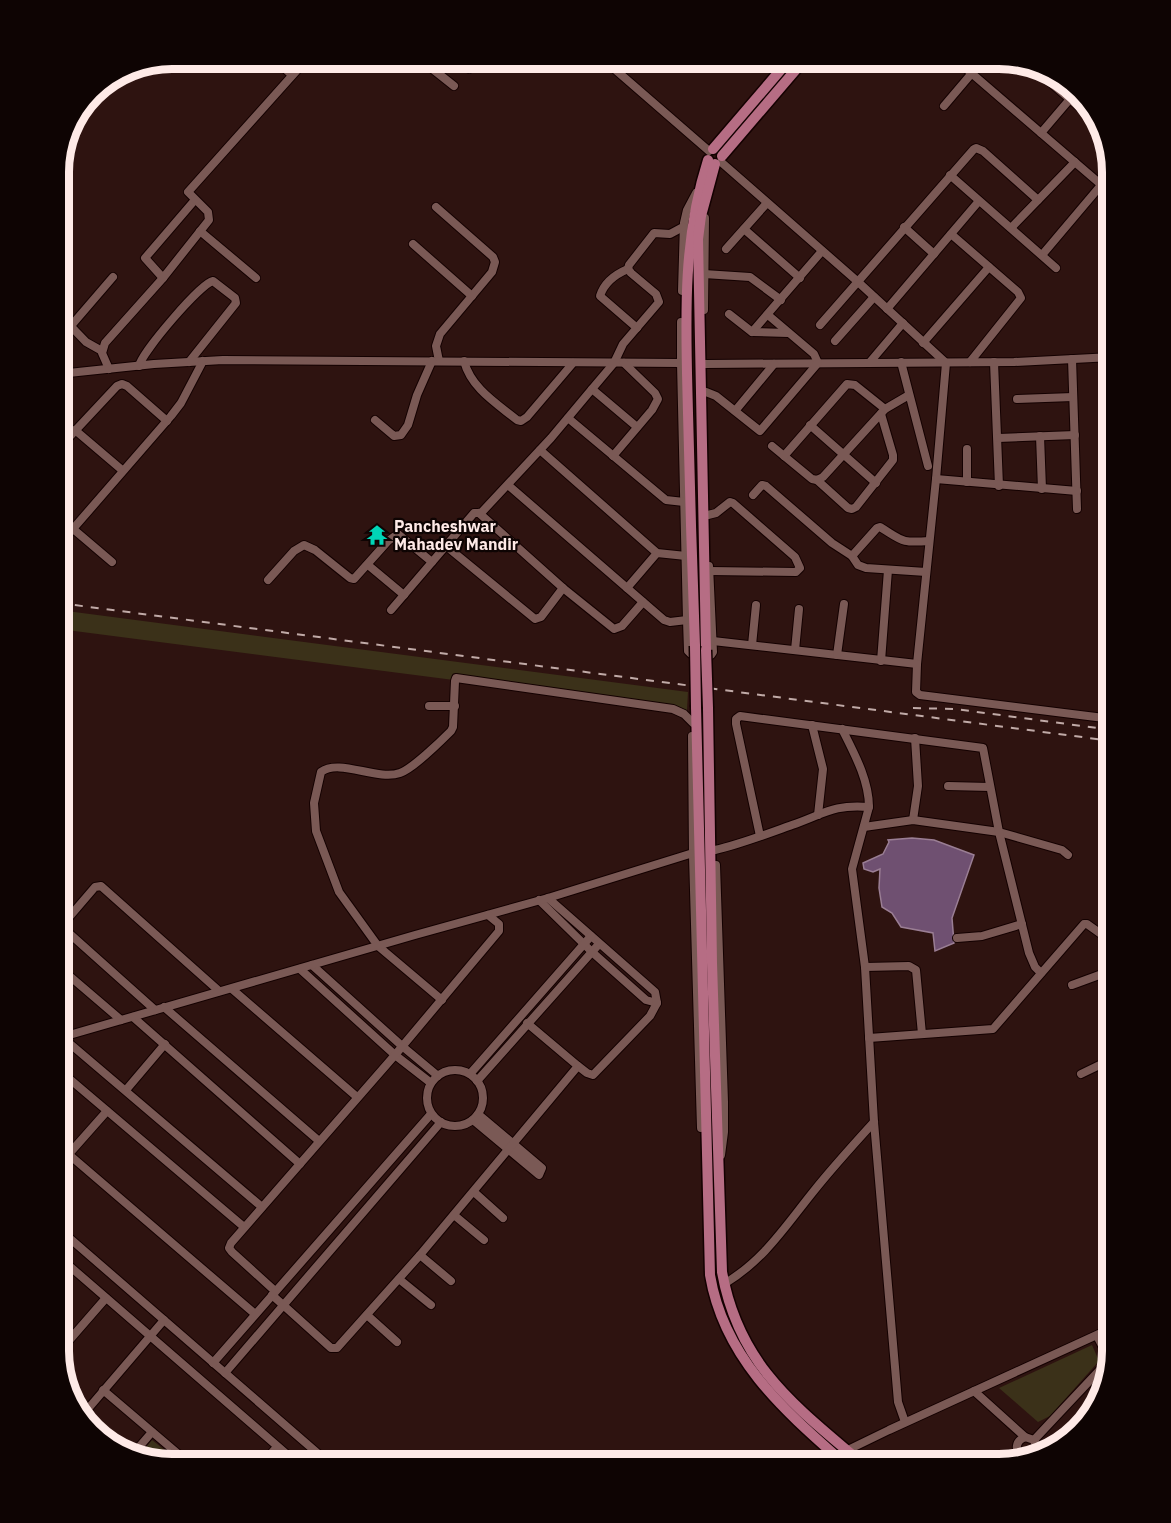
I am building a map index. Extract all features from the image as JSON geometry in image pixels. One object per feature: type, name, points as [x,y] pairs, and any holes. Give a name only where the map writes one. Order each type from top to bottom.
[{"type":"main road","points":[[782,69],[715,157],[698,191],[688,251],[686,336],[706,1167],[710,1275],[722,1319],[743,1358],[763,1387],[833,1454]]},
{"type":"main road","points":[[796,69],[715,157],[698,239],[709,646],[712,963],[722,1272],[726,1294],[744,1339],[755,1359],[785,1395],[851,1454]]},
{"type":"street","points":[[286,69],[292,75]]},
{"type":"street","points":[[102,351],[105,343],[163,278],[209,220],[210,216],[188,192],[297,69]]},
{"type":"street","points":[[433,69],[454,86]]},
{"type":"street","points":[[614,69],[857,281],[946,363]]},
{"type":"street","points":[[967,69],[1102,184],[1042,255]]},
{"type":"street","points":[[944,106],[972,73]]},
{"type":"street","points":[[1055,86],[1077,105]]},
{"type":"street","points":[[1041,133],[1066,96]]},
{"type":"street","points":[[820,325],[976,148],[983,151],[1038,200]]},
{"type":"street","points":[[1011,228],[1075,162]]},
{"type":"street","points":[[950,175],[1056,268]]},
{"type":"street","points":[[698,191],[687,210],[683,227],[681,363],[687,620],[689,653],[711,654],[713,652],[709,646],[710,571],[704,274],[706,199]]},
{"type":"street","points":[[163,278],[145,258],[195,201]]},
{"type":"street","points":[[887,309],[979,201]]},
{"type":"street","points":[[726,249],[767,203]]},
{"type":"street","points":[[375,420],[394,435],[400,435],[408,425],[417,395],[435,361],[440,334],[492,272],[495,262],[493,257],[436,207]]},
{"type":"street","points":[[637,328],[600,296],[602,290],[613,278],[628,269],[635,256],[654,233],[670,234],[683,227]]},
{"type":"street","points":[[904,227],[934,254]]},
{"type":"street","points":[[744,230],[800,278]]},
{"type":"street","points":[[200,231],[256,278]]},
{"type":"street","points":[[951,234],[1018,292],[1021,298],[970,362]]},
{"type":"street","points":[[413,244],[472,296]]},
{"type":"street","points":[[752,332],[822,251]]},
{"type":"street","points":[[924,343],[989,267]]},
{"type":"street","points":[[391,610],[474,513],[479,513],[508,485],[568,418],[614,363],[623,344],[657,305],[659,299],[628,269]]},
{"type":"street","points":[[704,274],[750,277],[780,300]]},
{"type":"street","points":[[109,369],[102,351],[86,342],[70,327],[113,277]]},
{"type":"street","points":[[139,366],[143,355],[166,328],[204,285],[213,281],[235,298],[236,303],[189,362]]},
{"type":"street","points":[[835,341],[874,297]]},
{"type":"street","points":[[729,314],[752,332],[789,333]]},
{"type":"street","points":[[768,315],[814,354],[818,363]]},
{"type":"street","points":[[870,362],[903,323]]},
{"type":"street","points":[[705,364],[946,363],[1102,357]]},
{"type":"street","points":[[1072,359],[1077,509]]},
{"type":"street","points":[[69,373],[203,361],[681,363]]},
{"type":"street","points":[[69,532],[167,421],[181,403],[203,361]]},
{"type":"street","points":[[464,361],[467,372],[475,384],[521,421],[573,363]]},
{"type":"street","points":[[901,362],[927,466]]},
{"type":"street","points":[[994,362],[999,486]]},
{"type":"street","points":[[613,456],[652,410],[658,399],[655,393],[624,363]]},
{"type":"street","points":[[706,392],[716,396],[756,429],[761,430],[818,363]]},
{"type":"street","points":[[946,363],[916,692],[920,695],[1102,718]]},
{"type":"street","points":[[735,411],[774,364]]},
{"type":"street","points":[[772,446],[784,456],[813,479],[817,480],[848,508],[852,509],[893,460],[883,411],[851,383],[843,387],[784,456]]},
{"type":"street","points":[[69,437],[117,386],[122,384],[167,421]]},
{"type":"street","points":[[592,389],[637,427]]},
{"type":"street","points":[[817,480],[823,477],[883,411],[909,395]]},
{"type":"street","points":[[1017,399],[1073,397]]},
{"type":"street","points":[[568,418],[666,500],[684,502]]},
{"type":"street","points":[[810,425],[876,483]]},
{"type":"street","points":[[75,430],[122,470]]},
{"type":"street","points":[[998,438],[1075,435]]},
{"type":"street","points":[[1040,436],[1042,489]]},
{"type":"street","points":[[967,449],[967,482]]},
{"type":"street","points":[[540,450],[657,553],[686,556]]},
{"type":"street","points":[[936,479],[1077,491]]},
{"type":"street","points":[[508,485],[664,620],[670,622],[687,620]]},
{"type":"street","points":[[753,495],[762,485],[766,486],[832,543],[852,556],[858,565],[888,570],[926,572]]},
{"type":"street","points":[[708,515],[716,513],[727,503],[733,502],[795,557],[800,568],[796,572],[710,571]]},
{"type":"street","points":[[479,513],[562,588],[614,629],[622,626],[643,602]]},
{"type":"street","points":[[852,556],[880,527],[903,541],[929,541]]},
{"type":"street","points":[[72,528],[112,562]]},
{"type":"street","points":[[268,580],[294,551],[304,545],[315,550],[354,579],[388,541],[398,534],[432,562]]},
{"type":"street","points":[[446,546],[535,620],[541,617],[562,588]]},
{"type":"street","points":[[627,588],[657,553]]},
{"type":"street","points":[[368,565],[404,595]]},
{"type":"street","points":[[881,661],[888,570]]},
{"type":"street","points":[[837,655],[844,604]]},
{"type":"street","points":[[752,645],[756,605]]},
{"type":"street","points":[[795,650],[799,609]]},
{"type":"street","points":[[709,646],[752,645],[917,664]]},
{"type":"street","points":[[442,1000],[378,946],[339,892],[319,842],[314,815],[320,775],[327,768],[385,775],[400,773],[412,766],[451,731],[456,678],[673,709],[684,714],[695,715],[693,854],[701,1117],[706,1167]]},
{"type":"street","points":[[429,706],[454,706]]},
{"type":"street","points":[[708,710],[713,727],[724,1132],[723,1148],[718,1163]]},
{"type":"street","points":[[760,836],[736,724],[736,719],[740,716],[983,748],[999,832],[1031,960],[1041,974]]},
{"type":"street","points":[[812,724],[823,769],[818,815]]},
{"type":"street","points":[[842,729],[860,769],[869,797],[869,807],[852,870],[865,967],[874,1122],[898,1402],[905,1422]]},
{"type":"street","points":[[913,820],[918,786],[915,738]]},
{"type":"street","points":[[948,786],[990,788]]},
{"type":"street","points":[[715,850],[845,806],[869,807]]},
{"type":"street","points":[[864,827],[913,820],[999,832],[1062,850],[1068,855]]},
{"type":"street","points":[[69,1035],[693,854]]},
{"type":"street","points":[[69,917],[95,887],[101,886],[219,992]]},
{"type":"street","points":[[527,1023],[590,1075],[597,1072],[650,1016],[657,1003],[655,992],[548,898]]},
{"type":"street","points":[[539,900],[592,952],[646,1000],[657,1003]]},
{"type":"street","points":[[488,915],[499,924],[499,932],[261,1207],[229,1248],[283,1305],[334,1349],[420,1255],[578,1066]]},
{"type":"street","points":[[957,938],[982,936],[1022,924]]},
{"type":"street","points":[[869,1038],[993,1029],[1084,924],[1102,933]]},
{"type":"street","points":[[69,935],[319,1141]]},
{"type":"street","points":[[470,1074],[591,936]]},
{"type":"street","points":[[477,1081],[599,944]]},
{"type":"street","points":[[312,965],[438,1076]]},
{"type":"street","points":[[865,967],[909,966],[916,970],[922,1034]]},
{"type":"street","points":[[300,969],[431,1083]]},
{"type":"street","points":[[1072,985],[1102,974]]},
{"type":"street","points":[[69,976],[121,1020]]},
{"type":"street","points":[[231,989],[357,1097]]},
{"type":"street","points":[[134,1017],[300,1164]]},
{"type":"street","points":[[126,1090],[165,1044]]},
{"type":"street","points":[[69,1045],[126,1090],[261,1207]]},
{"type":"street","points":[[1082,1074],[1102,1064]]},
{"type":"street","points":[[454,1070],[470,1074],[477,1081],[483,1097],[475,1117],[459,1126],[452,1126],[441,1122],[431,1114],[427,1098],[431,1083],[438,1076],[454,1070]]},
{"type":"street","points":[[69,1079],[244,1227]]},
{"type":"street","points":[[69,1154],[107,1112]]},
{"type":"street","points":[[213,1362],[431,1114]]},
{"type":"street","points":[[475,1117],[512,1147]]},
{"type":"street","points":[[225,1373],[441,1122]]},
{"type":"street","points":[[724,1284],[749,1268],[768,1250],[814,1190],[874,1122]]},
{"type":"street","points":[[69,1156],[255,1314]]},
{"type":"street","points":[[474,1192],[503,1218]]},
{"type":"street","points":[[454,1215],[484,1240]]},
{"type":"street","points":[[69,1238],[318,1454]]},
{"type":"street","points":[[420,1255],[451,1281]]},
{"type":"street","points":[[69,1267],[285,1454]]},
{"type":"street","points":[[399,1279],[431,1305]]},
{"type":"street","points":[[69,1341],[106,1298]]},
{"type":"street","points":[[367,1315],[397,1342]]},
{"type":"street","points":[[87,1409],[164,1320]]},
{"type":"street","points":[[842,1454],[905,1422],[1102,1333]]},
{"type":"street","points":[[1097,1335],[1102,1344]]},
{"type":"street","points":[[1034,1440],[1100,1370]]},
{"type":"street","points":[[103,1390],[178,1454]]},
{"type":"street","points":[[974,1391],[1025,1437],[1034,1440]]},
{"type":"street","points":[[138,1448],[152,1432]]},
{"type":"street","points":[[1020,1451],[1017,1443],[1025,1437]]},
{"type":"street","points":[[1034,1440],[1036,1446]]},
{"type":"street","points":[[271,1454],[277,1447]]},
{"type":"shaded area","points":[[69,611],[688,692],[687,710],[69,630]]},
{"type":"shaded area","points":[[912,838],[934,840],[974,855],[952,918],[954,943],[935,951],[933,933],[901,927],[892,913],[882,907],[879,888],[880,869],[873,872],[864,869],[863,863],[883,854],[888,840]]},
{"type":"shaded area","points":[[1092,1345],[1099,1361],[1050,1416],[1038,1422],[999,1388]]},
{"type":"shaded area","points":[[152,1440],[169,1454],[159,1453],[144,1449]]},
{"type":"railway","points":[[69,604],[1102,740]]},
{"type":"railway","points":[[913,708],[955,709],[1102,729]]},
{"type":"place","name":"Pancheshwar Mahadev Mandir","points":[[377,535]]}]
